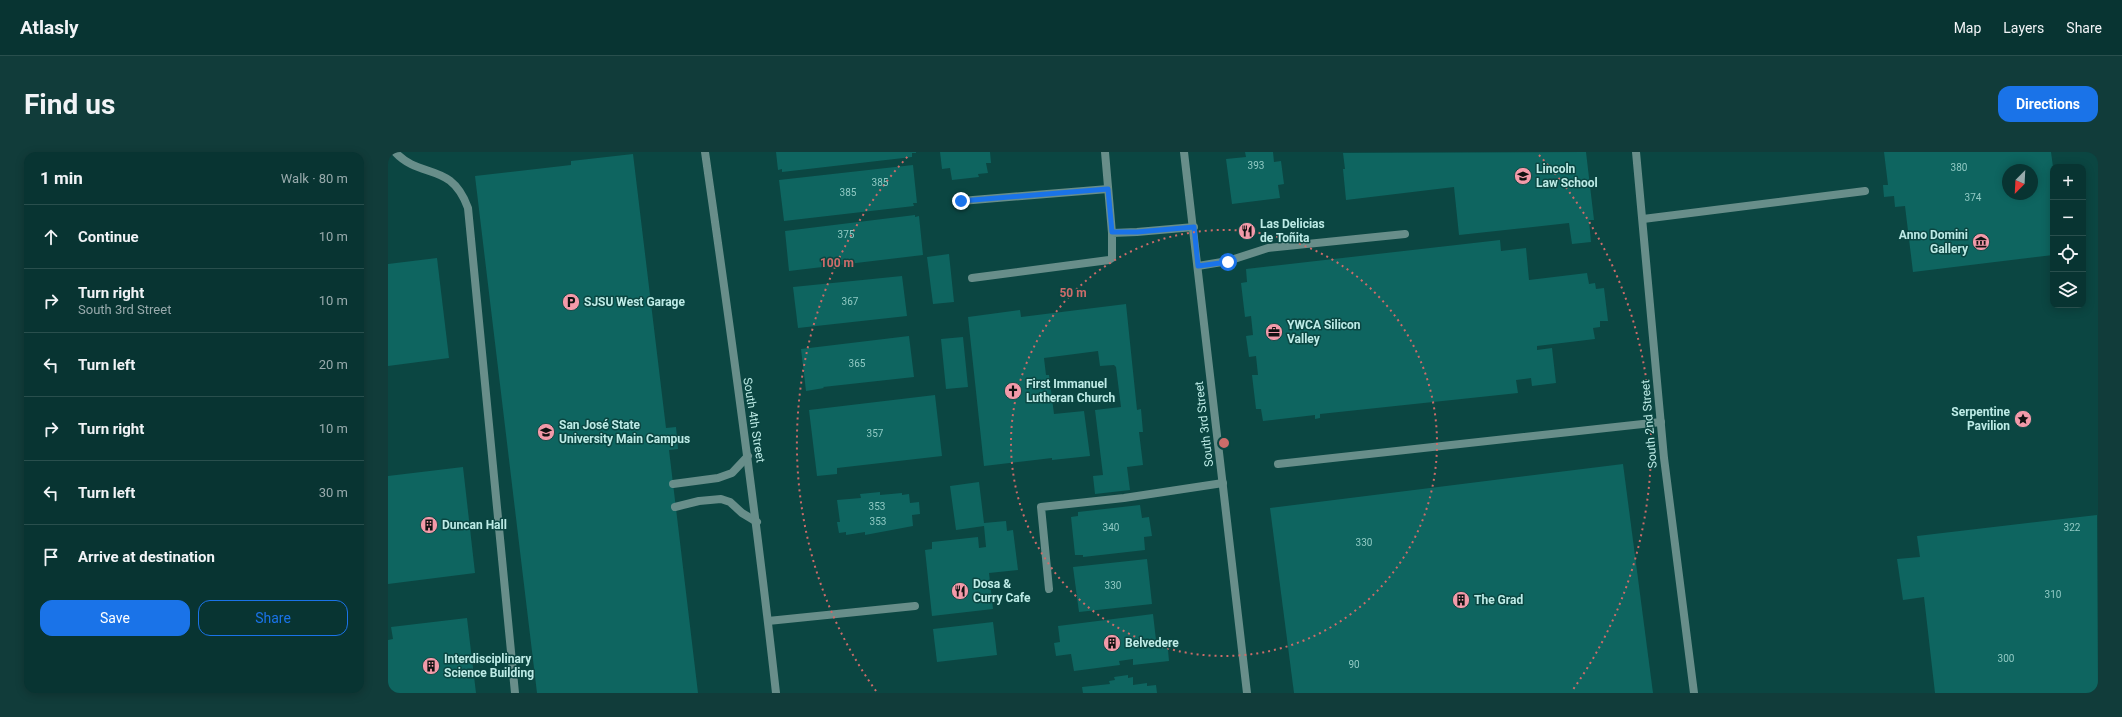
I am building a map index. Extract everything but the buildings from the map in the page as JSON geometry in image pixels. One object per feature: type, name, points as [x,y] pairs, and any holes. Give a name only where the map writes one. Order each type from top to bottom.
[{"type":"street","points":[[395,152],[405,160],[442,175],[454,183],[463,195],[468,208],[515,693]]},
{"type":"street","name":"South 4th Street","points":[[705,152],[757,522],[776,693]]},
{"type":"street","points":[[972,278],[1109,260],[1112,258],[1112,232],[1105,152]]},
{"type":"street","name":"South 3rd Street","points":[[1184,152],[1248,693]]},
{"type":"street","name":"South 2nd Street","points":[[1636,152],[1661,422],[1694,693]]},
{"type":"street","points":[[961,201],[1108,189]]},
{"type":"street","points":[[1643,219],[1865,191]]},
{"type":"street","points":[[1112,232],[1137,232],[1194,227]]},
{"type":"street","points":[[1198,266],[1228,262],[1268,248],[1405,234]]},
{"type":"street","points":[[1278,464],[1661,422]]},
{"type":"street","points":[[673,484],[718,478],[732,473],[748,456]]},
{"type":"street","points":[[1049,589],[1041,507],[1124,498],[1223,483]]},
{"type":"street","points":[[675,506],[699,501],[721,499],[730,502],[742,513],[757,522]]},
{"type":"street","points":[[768,621],[915,606]]},
{"type":"place","name":"Lincoln Law School","points":[[1523,176]]},
{"type":"place","name":"Las Delicias de Toñita","points":[[1247,231]]},
{"type":"place","name":"Anno Domini Gallery","points":[[1981,242]]},
{"type":"place","name":"SJSU West Garage","points":[[571,302]]},
{"type":"place","name":"YWCA Silicon Valley","points":[[1274,332]]},
{"type":"place","name":"First Immanuel Lutheran Church","points":[[1013,391]]},
{"type":"place","name":"Serpentine Pavilion","points":[[2023,419]]},
{"type":"place","name":"San José State University Main Campus","points":[[546,432]]},
{"type":"place","name":"Duncan Hall","points":[[429,525]]},
{"type":"place","name":"Dosa & Curry Cafe","points":[[960,591]]},
{"type":"place","name":"The Grad","points":[[1461,600]]},
{"type":"place","name":"Belvedere","points":[[1112,643]]},
{"type":"place","name":"Interdisciplinary Science Building","points":[[431,666]]},
{"type":"route","points":[[961,201],[1108,189],[1112,232],[1137,232],[1194,227],[1198,266],[1228,262]]}]
